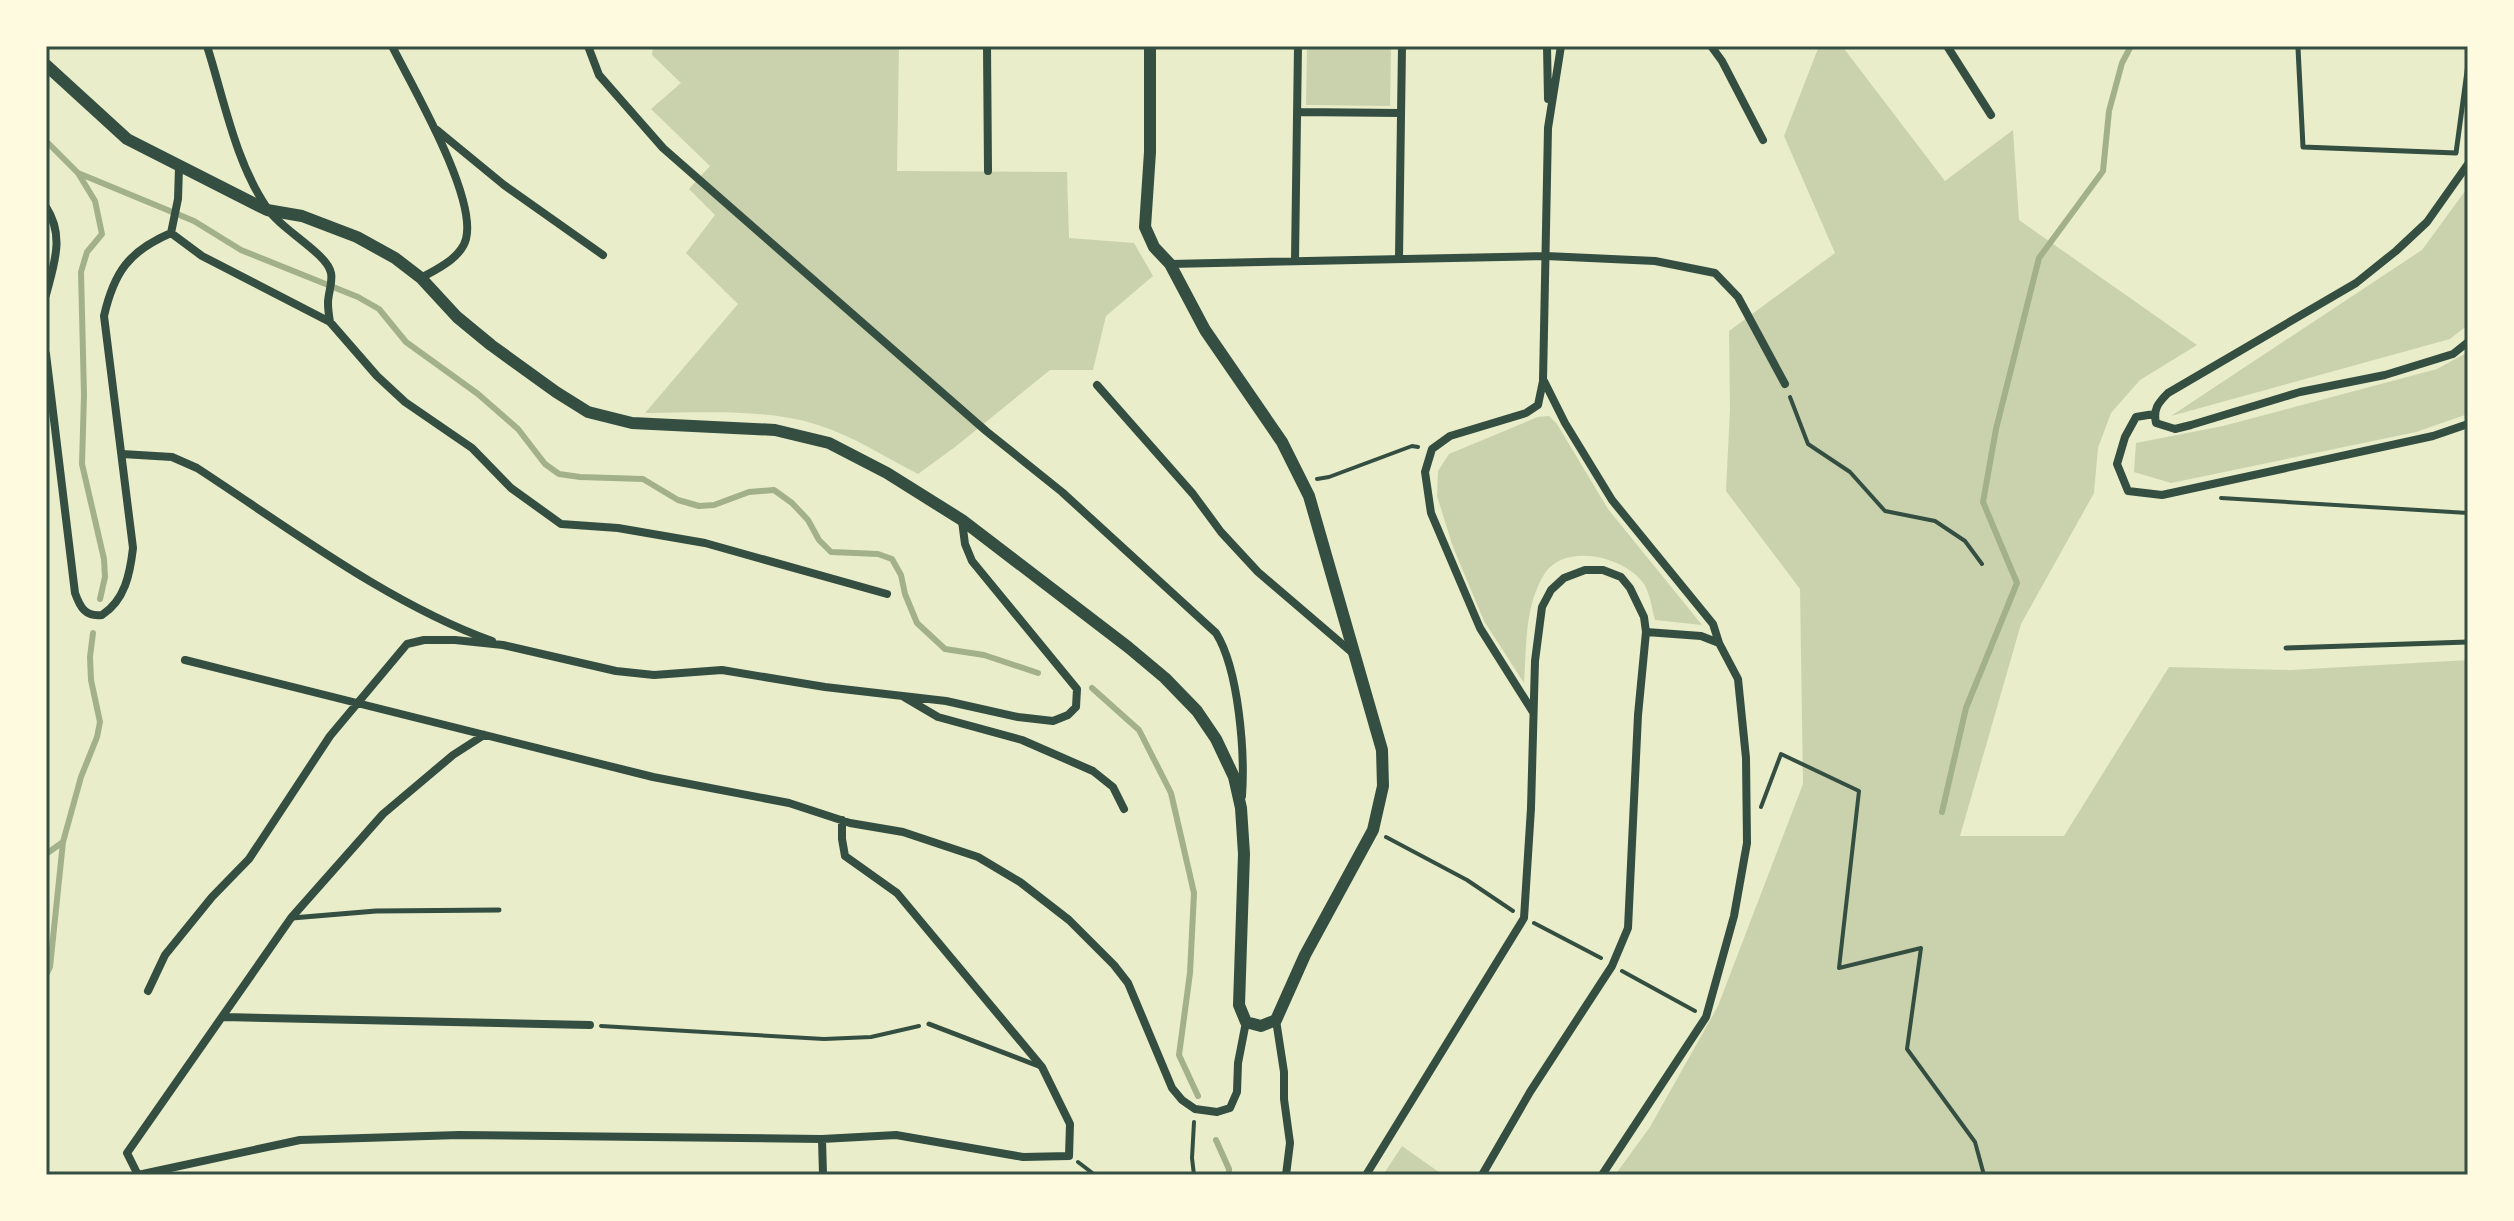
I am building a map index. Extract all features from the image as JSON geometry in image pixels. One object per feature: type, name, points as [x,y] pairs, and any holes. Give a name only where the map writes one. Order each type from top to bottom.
[{"type":"street","points":[[207,46],[243,161],[267,210],[303,244],[325,258],[331,269],[330,322]]},
{"type":"street","points":[[392,46],[433,127],[464,200],[466,239],[459,252],[421,278]]},
{"type":"street","points":[[185,660],[653,777],[789,803],[842,820],[903,832],[978,857],[1020,882],[1069,920],[1114,965],[1128,983],[1172,1088],[1182,1100],[1195,1109],[1217,1112],[1230,1108],[1237,1092],[1238,1063],[1246,1022],[1239,1005],[1244,763],[1228,660],[1216,633],[1062,492],[986,431],[663,148],[599,75],[588,46]]},
{"type":"street","points":[[987,46],[988,171]]},
{"type":"street","points":[[1150,46],[1150,152],[1145,227],[1154,247],[1170,264],[1205,330],[1282,442],[1309,496],[1382,750],[1383,786],[1373,830],[1305,955],[1276,1020],[1290,1143],[1286,1175]]},
{"type":"street","points":[[1295,260],[1298,46]]},
{"type":"street","points":[[1399,258],[1402,46]]},
{"type":"street","points":[[1533,713],[1480,628],[1431,513],[1425,472],[1432,449],[1450,436],[1526,413],[1538,405],[1543,381],[1547,46]]},
{"type":"street","points":[[1548,128],[1561,46]]},
{"type":"street","points":[[1711,46],[1763,140]]},
{"type":"street","points":[[1947,46],[1991,115]]},
{"type":"street","points":[[46,65],[127,139],[267,210],[302,216],[357,237],[395,258],[421,278],[457,317],[491,345],[588,412],[632,423],[775,430],[801,435],[829,443],[887,473],[962,520],[1165,678],[1197,711],[1216,739],[1234,777],[1241,808]]},
{"type":"street","points":[[1297,112],[1401,113]]},
{"type":"street","points":[[433,127],[504,185],[603,255]]},
{"type":"street","points":[[2468,164],[2427,222],[2366,275],[2168,393],[2158,403],[2154,414],[2156,423],[2175,429],[2300,392],[2385,375],[2453,354],[2468,342]]},
{"type":"street","points":[[171,233],[178,199],[179,167]]},
{"type":"street","points":[[46,207],[57,233],[57,249],[46,295]]},
{"type":"street","points":[[171,233],[202,256],[330,322],[377,376],[405,402],[472,448],[511,488],[561,524],[618,528],[705,543],[887,594]]},
{"type":"street","points":[[46,354],[75,593],[84,611],[92,616],[102,615],[108,612],[129,579],[133,548],[104,316],[108,297],[129,257],[149,242],[171,233]]},
{"type":"street","points":[[1170,264],[1546,256],[1655,261],[1715,273],[1738,297],[1785,384]]},
{"type":"street","points":[[1543,381],[1612,500],[1713,624],[1719,643],[1738,679],[1746,758],[1747,843],[1734,916],[1706,1017],[1602,1175]]},
{"type":"street","points":[[1097,385],[1258,572],[1355,656]]},
{"type":"street","points":[[2154,414],[2136,417],[2125,437],[2117,464],[2128,491],[2162,495],[2433,436],[2468,424]]},
{"type":"street","points":[[122,454],[172,457],[197,468],[420,608],[463,630],[503,645]]},
{"type":"street","points":[[148,991],[165,955],[212,897],[249,859],[330,736],[407,644],[440,640],[503,645],[629,672],[654,675],[722,670],[825,687],[946,701],[1018,717],[1053,721],[1068,715],[1076,707],[1077,689],[972,561],[965,544],[962,520]]},
{"type":"street","points":[[1366,1175],[1524,918],[1528,892],[1535,661],[1542,607],[1551,590],[1564,578],[1585,570],[1603,570],[1621,577],[1630,588],[1644,617],[1646,632],[1638,715],[1628,928],[1612,966],[1530,1092],[1482,1175]]},
{"type":"street","points":[[1646,632],[1701,636],[1719,643]]},
{"type":"street","points":[[900,695],[938,717],[1022,740],[1093,771],[1113,787],[1124,809]]},
{"type":"street","points":[[484,735],[453,755],[383,814],[291,918],[127,1153],[138,1175],[300,1140],[459,1135],[822,1139],[896,1135],[1023,1157],[1069,1156],[1070,1124],[1042,1067],[897,893],[845,856],[842,820]]},
{"type":"street","points":[[224,1017],[590,1025]]},
{"type":"street","points":[[1246,1022],[1261,1026],[1276,1020]]},
{"type":"street","points":[[822,1139],[823,1175]]},
{"type":"lane","points":[[2298,48],[2303,147],[2456,153],[2465,113],[2468,64]]},
{"type":"lane","points":[[2286,648],[2468,642]]},
{"type":"lane","points":[[291,918],[376,911],[499,910]]},
{"type":"lane","points":[[929,1024],[1042,1067]]},
{"type":"path","points":[[1785,384],[1808,444],[1850,472],[1885,511],[1935,521],[1965,541],[1982,564]]},
{"type":"path","points":[[1302,481],[1329,477],[1412,446],[1432,449]]},
{"type":"path","points":[[2207,498],[2468,513]]},
{"type":"path","points":[[1759,814],[1781,754],[1859,791],[1839,968],[1921,948],[1907,1049],[1975,1142],[1984,1175]]},
{"type":"path","points":[[1373,830],[1467,880],[1524,918]]},
{"type":"path","points":[[590,1025],[824,1039],[871,1037],[929,1024]]},
{"type":"path","points":[[1194,1175],[1195,1109]]},
{"type":"path","points":[[1069,1156],[1095,1175]]},
{"type":"green space","points":[[653,46],[899,46],[897,171],[1067,172],[1069,238],[1134,243],[1153,276],[1106,316],[1093,370],[1050,370],[918,474],[844,435],[798,420],[732,413],[645,413],[738,304],[686,253],[715,215],[689,189],[710,166],[651,109],[681,83],[652,55]]},
{"type":"green space","points":[[1307,46],[1391,46],[1390,106],[1306,105]]},
{"type":"green space","points":[[1819,46],[1842,46],[1945,181],[2013,130],[2019,220],[2197,345],[2140,380],[2111,413],[2098,448],[2094,493],[2021,624],[1960,836],[2064,836],[2169,667],[2291,670],[2468,660],[2468,1175],[1615,1175],[1650,1127],[1718,1006],[1803,784],[1800,589],[1726,491],[1730,409],[1729,331],[1835,253],[1784,136]]},
{"type":"green space","points":[[2468,187],[2468,325],[2450,339],[2171,416],[2422,250]]},
{"type":"green space","points":[[2468,352],[2468,414],[2416,432],[2171,483],[2134,472],[2136,443],[2223,426],[2437,369]]},
{"type":"green space","points":[[1549,416],[1557,424],[1608,509],[1702,625],[1655,620],[1644,584],[1610,560],[1581,556],[1567,558],[1555,563],[1545,573],[1533,599],[1524,683],[1484,621],[1453,547],[1437,496],[1438,471],[1449,454],[1538,417]]},
{"type":"green space","points":[[1402,1146],[1443,1175],[1383,1175]]},
{"type":"waterway","points":[[1942,812],[1966,708],[2017,583],[1983,502],[1996,429],[2039,258],[2103,171],[2109,111],[2122,63],[2131,46]]},
{"type":"waterway","points":[[46,141],[78,173],[194,221],[241,250],[358,297],[379,309],[406,342],[478,394],[518,429],[545,464],[559,474],[643,479],[678,500],[699,506],[714,505],[749,492],[774,490],[808,520],[819,540],[831,552],[878,554],[892,559],[901,575],[917,623],[945,649],[984,655],[1038,673]]},
{"type":"waterway","points":[[78,173],[95,201],[102,234],[87,252],[81,272],[82,464],[104,559],[105,577],[100,599]]},
{"type":"waterway","points":[[46,975],[50,967],[63,842],[100,722],[91,680],[93,633]]},
{"type":"waterway","points":[[1092,688],[1139,730],[1171,793],[1194,893],[1190,973],[1179,1055],[1198,1096]]},
{"type":"waterway","points":[[46,854],[63,842]]},
{"type":"waterway","points":[[1216,1140],[1229,1175]]}]
